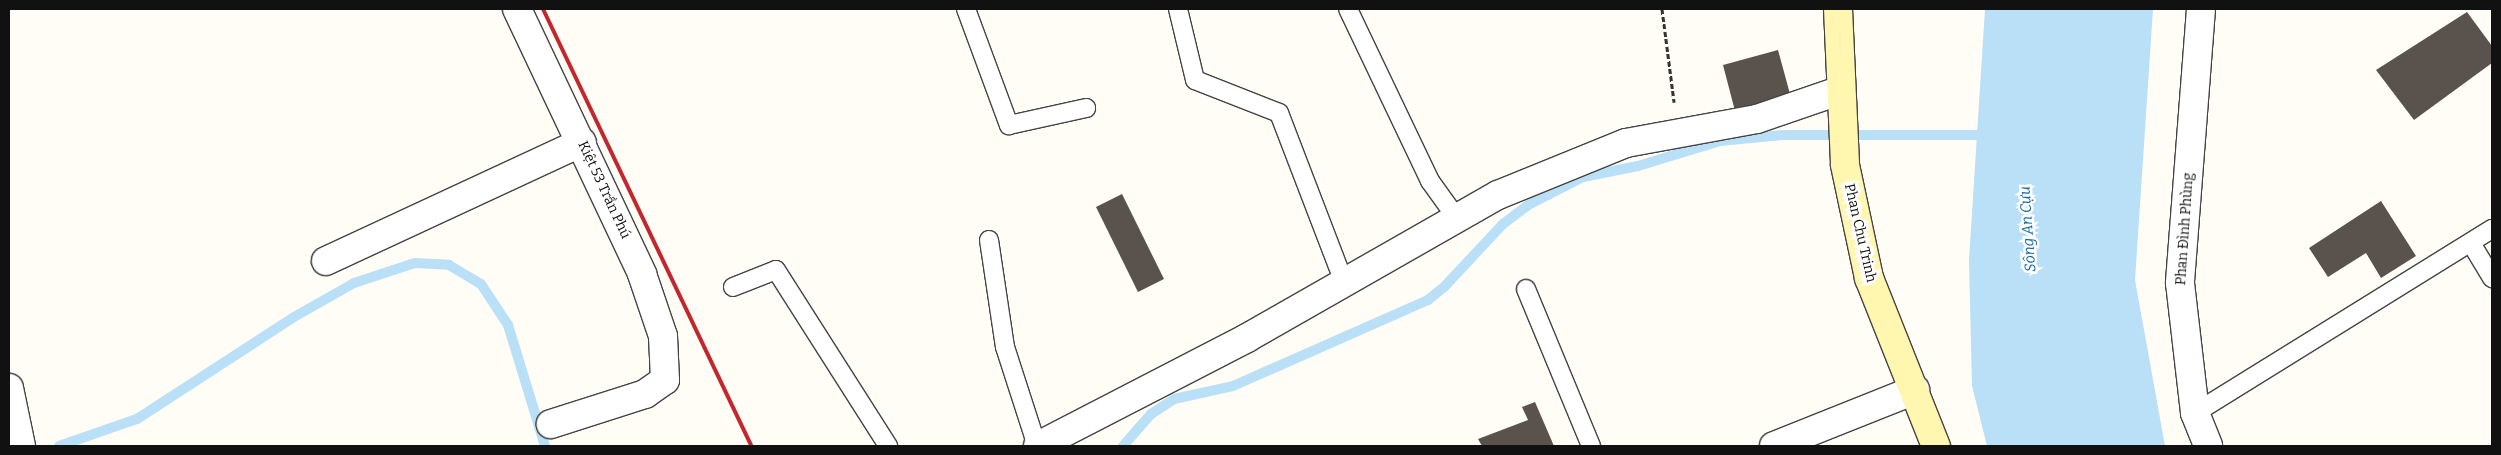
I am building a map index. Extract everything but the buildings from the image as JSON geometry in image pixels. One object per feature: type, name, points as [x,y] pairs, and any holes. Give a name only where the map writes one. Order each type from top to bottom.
[{"type":"street","name":"Kiệt 53 Trần Phú","points":[[517,9],[582,142],[642,274],[663,336],[664,380],[644,394],[551,424]]},
{"type":"street","name":"Phan Chu Trinh","points":[[1838,9],[1840,98],[1845,166],[1869,278],[1936,446]]},
{"type":"street","name":"Phan Đình Phùng","points":[[2201,9],[2180,283],[2195,413],[2208,446]]},
{"type":"street","points":[[1038,446],[1246,338],[1456,217],[1498,195],[1626,143],[1677,132],[1757,119],[1840,98]]},
{"type":"street","points":[[326,261],[582,142]]},
{"type":"street","points":[[9,388],[17,440]]},
{"type":"street","points":[[1774,446],[1915,390]]},
{"type":"lane","points":[[966,9],[1009,125],[1086,108]]},
{"type":"lane","points":[[1178,9],[1195,80],[1279,113],[1344,282]]},
{"type":"lane","points":[[1348,9],[1430,181],[1456,217]]},
{"type":"lane","points":[[2195,413],[2492,229]]},
{"type":"lane","points":[[989,240],[1005,348],[1038,446]]},
{"type":"lane","points":[[2470,243],[2492,278]]},
{"type":"lane","points":[[733,287],[776,270],[888,446]]},
{"type":"lane","points":[[1526,289],[1591,446]]},
{"type":"path","points":[[1662,9],[1677,132]]},
{"type":"water","name":"Sông An Cựu","points":[[1985,9],[2153,9],[2135,280],[2165,446],[1987,446],[1972,386],[1969,260]]},
{"type":"waterway","points":[[1123,446],[1151,414],[1174,399],[1233,386],[1428,300],[1445,286],[1503,224],[1528,205],[1583,177],[1638,166],[1720,141],[1782,135],[1991,135]]},
{"type":"waterway","points":[[59,446],[137,419],[294,317],[354,283],[415,263],[449,265],[481,284],[508,325],[545,446]]},
{"type":"railway","points":[[543,9],[751,446]]}]
